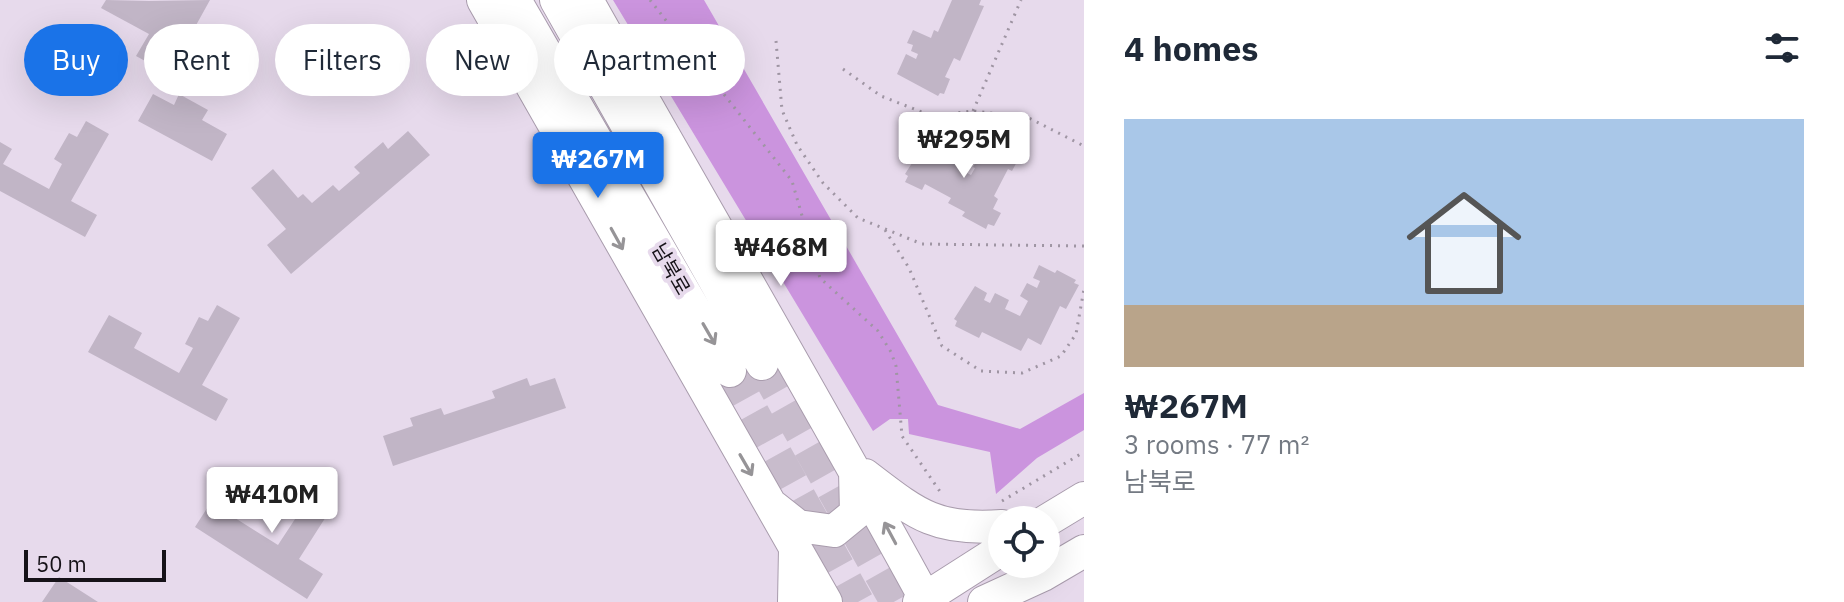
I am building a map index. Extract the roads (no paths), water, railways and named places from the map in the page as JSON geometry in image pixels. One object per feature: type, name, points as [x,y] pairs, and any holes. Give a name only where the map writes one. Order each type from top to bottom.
[{"type":"main road","points":[[483,0],[826,602]]},
{"type":"main road","name":"남북로","points":[[515,0],[730,371]]},
{"type":"main road","name":"남북로","points":[[556,0],[762,364]]},
{"type":"main road","points":[[587,0],[739,272],[855,468],[924,601],[988,558]]},
{"type":"main road","points":[[768,501],[798,526],[834,531],[856,513],[855,468]]},
{"type":"main road","points":[[855,468],[913,512],[941,523],[969,528],[988,520]]},
{"type":"main road","points":[[1060,513],[1084,498]]},
{"type":"main road","points":[[794,602],[795,549]]},
{"type":"main road","points":[[1060,565],[1084,551]]},
{"type":"main road","points":[[984,602],[1035,578]]},
{"type":"main road","points":[[1027,602],[1044,578]]},
{"type":"tunnel","points":[[762,364],[896,602]]},
{"type":"tunnel","points":[[730,371],[858,602]]}]
